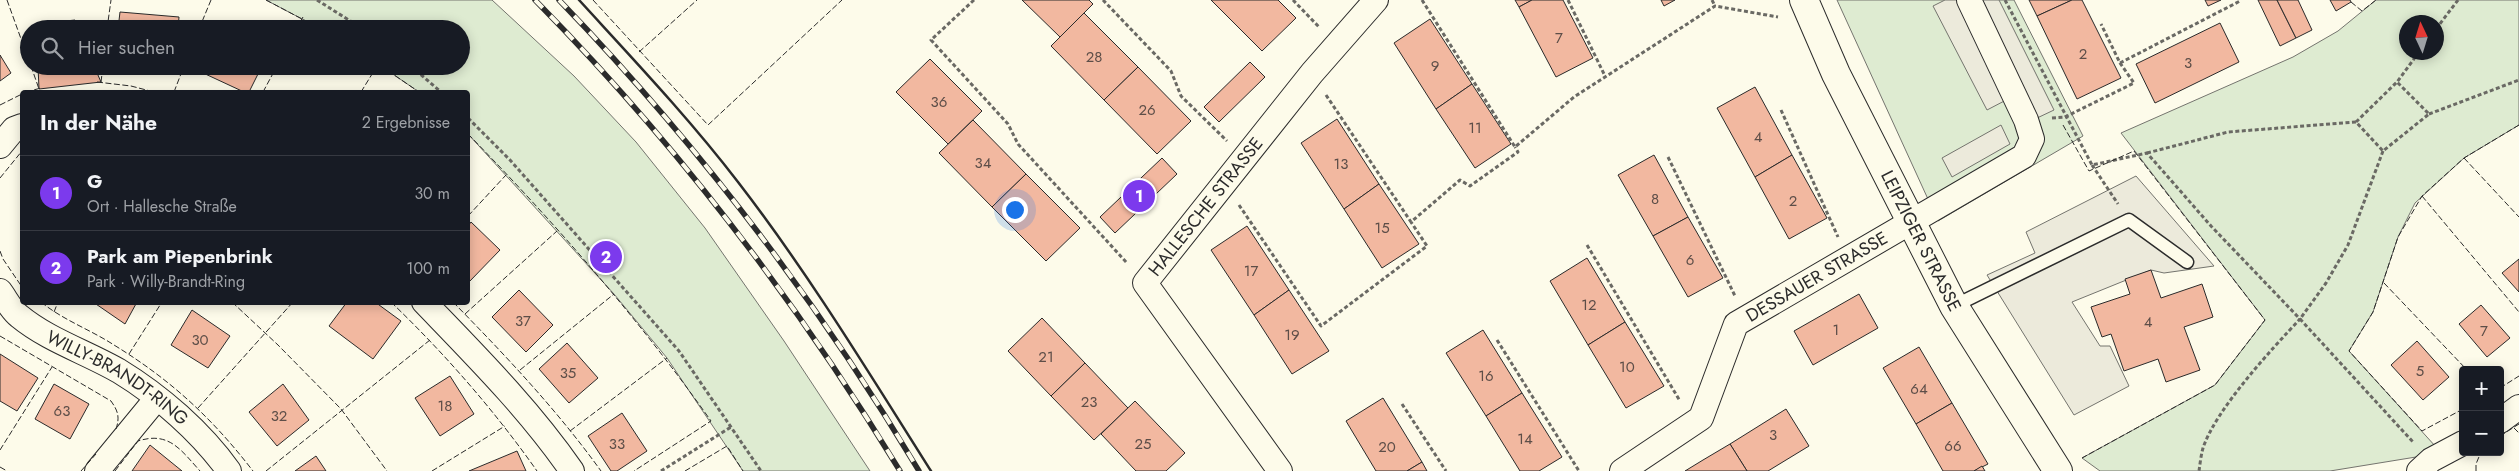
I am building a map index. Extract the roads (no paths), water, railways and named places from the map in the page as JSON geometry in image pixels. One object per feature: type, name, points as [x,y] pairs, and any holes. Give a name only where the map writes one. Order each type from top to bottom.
[{"type":"main road","name":"LEIPZIGER STRASSE","points":[[1804,0],[1836,74],[1954,306],[2058,471]]},
{"type":"street","name":"HALLESCHE STRASSE","points":[[1280,471],[1146,283],[1312,73],[1376,0]]},
{"type":"street","name":"DESSAUER STRASSE","points":[[1622,471],[1701,418],[1736,324],[2024,156],[2032,139],[2026,120],[1970,0]]},
{"type":"street","points":[[0,146],[14,130],[20,127]]},
{"type":"street","name":"WILLY-BRANDT-RING","points":[[0,291],[18,315],[70,347],[119,371],[157,398],[196,431],[228,471]]},
{"type":"street","points":[[427,305],[546,434],[572,471]]},
{"type":"street","points":[[98,471],[157,398]]},
{"type":"street","points":[[2504,417],[2519,407]]},
{"type":"street","points":[[2425,466],[2459,445]]},
{"type":"lane","points":[[1954,306],[2129,220],[2186,262]]},
{"type":"railway","points":[[535,0],[636,109],[685,166],[731,225],[819,345],[900,471]]},
{"type":"railway","points":[[559,0],[659,110],[752,225],[839,345],[919,471]]},
{"type":"place","name":"G","points":[[1139,196]]},
{"type":"place","name":"Park am Piepenbrink","points":[[606,257]]}]
